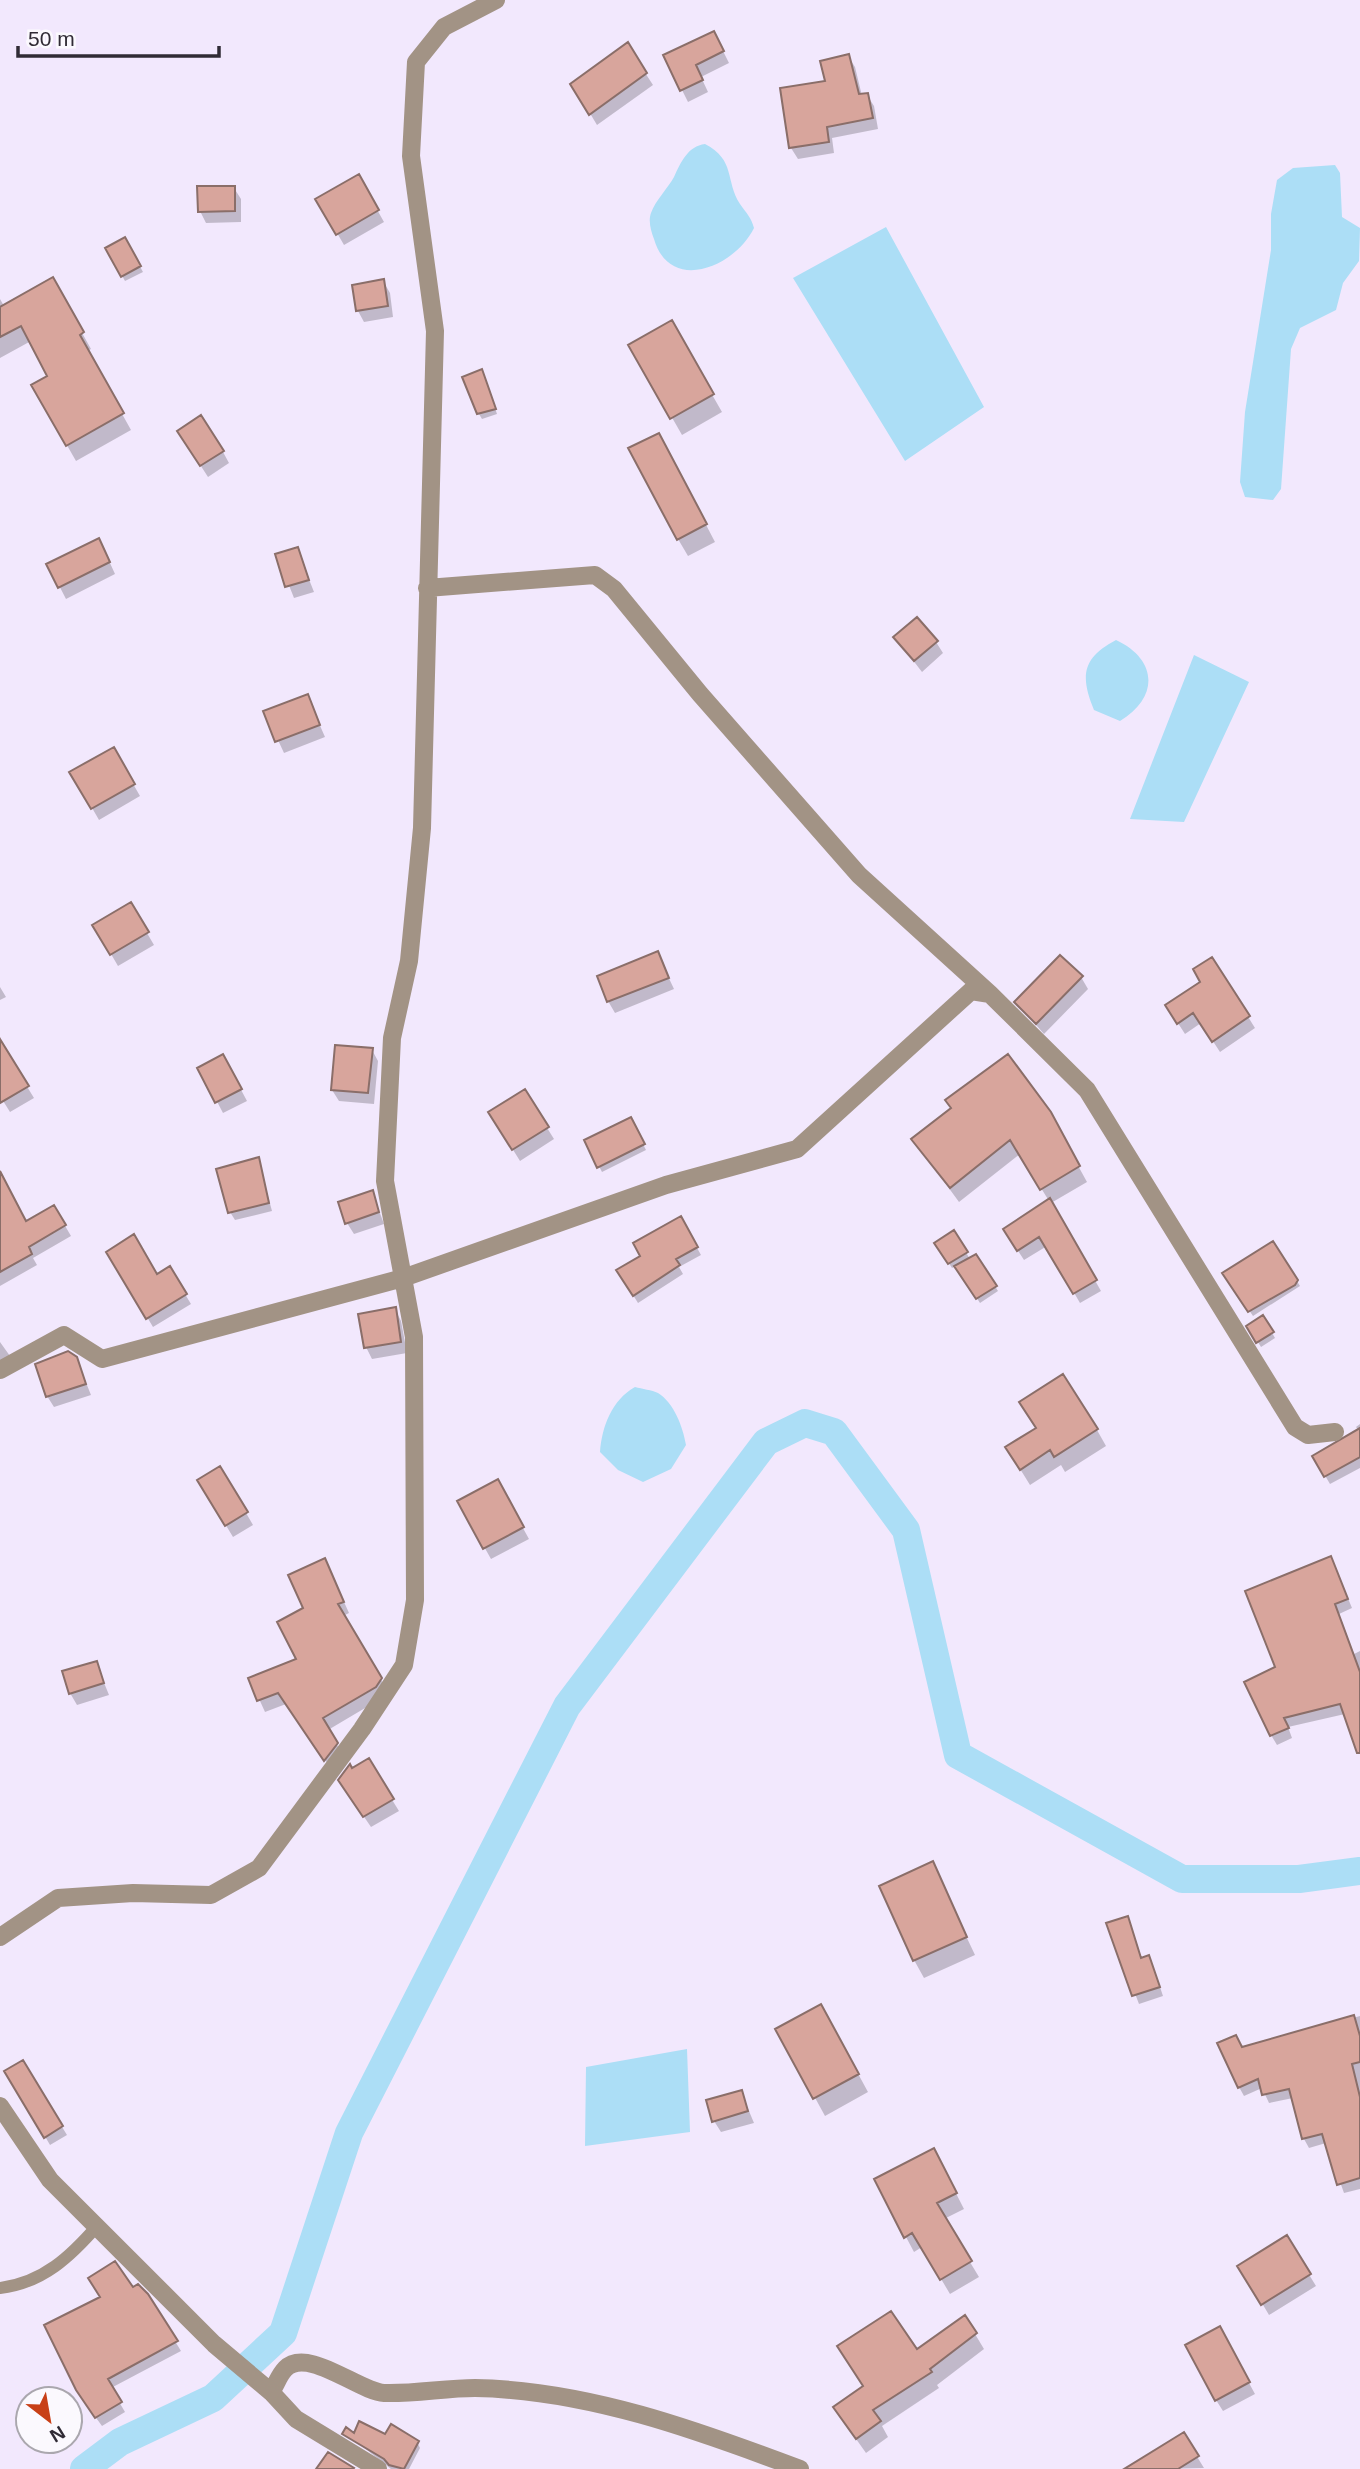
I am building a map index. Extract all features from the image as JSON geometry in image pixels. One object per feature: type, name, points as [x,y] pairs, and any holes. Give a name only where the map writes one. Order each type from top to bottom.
[{"type":"street","points":[[0,1937],[58,1898],[134,1893],[211,1895],[259,1868],[362,1729],[404,1665],[415,1600],[414,1337],[385,1181],[392,1038],[409,961],[422,828],[435,331],[411,156],[416,62],[444,27],[496,0]]},
{"type":"street","points":[[427,588],[594,575],[614,589],[700,694],[859,875],[990,993],[1087,1090],[1295,1427],[1308,1435],[1335,1432]]},
{"type":"street","points":[[0,1370],[64,1335],[102,1359],[403,1278],[666,1185],[797,1149],[971,991],[990,993]]},
{"type":"street","points":[[0,2106],[50,2180],[98,2225],[214,2344],[271,2392],[296,2419],[378,2469]]},
{"type":"street","points":[[271,2392],[285,2369],[298,2364],[315,2364],[382,2393],[474,2388],[536,2393],[592,2403],[705,2433],[800,2469]]},
{"type":"lane","points":[[0,2288],[45,2272],[70,2259],[98,2225]]},
{"type":"water","points":[[705,144],[715,150],[726,164],[735,195],[754,228],[733,254],[703,269],[688,270],[674,266],[662,256],[652,233],[650,216],[686,156],[694,148]]},
{"type":"water","points":[[1335,165],[1340,173],[1342,217],[1360,228],[1359,261],[1343,283],[1336,310],[1300,328],[1291,349],[1281,489],[1273,500],[1245,497],[1240,482],[1245,412],[1271,250],[1271,214],[1277,180],[1293,168]]},
{"type":"water","points":[[886,227],[984,407],[905,461],[793,278]]},
{"type":"water","points":[[1116,640],[1140,657],[1148,679],[1142,701],[1120,721],[1094,710],[1086,678],[1090,661]]},
{"type":"water","points":[[1194,655],[1249,682],[1184,822],[1130,819]]},
{"type":"water","points":[[635,1387],[664,1397],[680,1423],[686,1445],[671,1469],[643,1482],[618,1470],[600,1452],[603,1433],[614,1406]]},
{"type":"water","points":[[687,2049],[690,2132],[585,2146],[586,2067]]},
{"type":"building","points":[[714,31],[724,51],[696,65],[703,80],[680,91],[663,55]]},
{"type":"building","points":[[628,42],[647,73],[589,115],[570,84]]},
{"type":"building","points":[[849,54],[859,94],[868,93],[873,118],[827,127],[829,142],[789,148],[780,88],[825,81],[820,61]]},
{"type":"building","points":[[359,174],[379,210],[336,235],[315,199]]},
{"type":"building","points":[[197,186],[235,186],[235,211],[198,212]]},
{"type":"building","points":[[125,237],[141,266],[121,277],[105,248]]},
{"type":"building","points":[[53,277],[84,332],[80,335],[124,413],[66,446],[31,385],[47,376],[21,326],[0,337],[0,307]]},
{"type":"building","points":[[384,279],[388,306],[356,311],[352,285]]},
{"type":"building","points":[[672,320],[714,394],[670,419],[628,345]]},
{"type":"building","points":[[482,369],[496,409],[477,414],[462,377]]},
{"type":"building","points":[[201,415],[224,451],[200,466],[177,431]]},
{"type":"building","points":[[659,433],[707,524],[677,540],[628,448]]},
{"type":"building","points":[[99,538],[110,562],[58,588],[46,564]]},
{"type":"building","points":[[298,547],[309,580],[285,587],[275,554]]},
{"type":"building","points":[[917,617],[938,641],[914,661],[893,637]]},
{"type":"building","points":[[308,694],[320,725],[275,742],[263,711]]},
{"type":"building","points":[[114,747],[135,784],[91,809],[69,772]]},
{"type":"building","points":[[131,902],[149,932],[110,955],[92,925]]},
{"type":"building","points":[[658,951],[669,978],[607,1002],[597,976]]},
{"type":"building","points":[[1060,955],[1083,976],[1036,1024],[1014,1002]]},
{"type":"building","points":[[1212,957],[1250,1016],[1212,1042],[1193,1013],[1177,1024],[1165,1005],[1200,982],[1193,969]]},
{"type":"building","points":[[0,1039],[29,1086],[0,1103]]},
{"type":"building","points":[[335,1045],[373,1048],[368,1093],[331,1090]]},
{"type":"building","points":[[223,1054],[242,1089],[215,1103],[197,1068]]},
{"type":"building","points":[[1008,1054],[1051,1112],[1080,1166],[1040,1190],[1010,1140],[950,1188],[911,1139],[951,1108],[945,1100]]},
{"type":"building","points":[[525,1089],[549,1127],[512,1150],[488,1112]]},
{"type":"building","points":[[631,1117],[645,1144],[597,1168],[584,1140]]},
{"type":"building","points":[[259,1157],[269,1203],[228,1213],[216,1169]]},
{"type":"building","points":[[0,1171],[26,1221],[54,1205],[66,1225],[29,1247],[32,1254],[0,1272]]},
{"type":"building","points":[[373,1190],[379,1212],[345,1224],[338,1202]]},
{"type":"building","points":[[1050,1198],[1097,1280],[1073,1294],[1039,1237],[1017,1251],[1003,1229]]},
{"type":"building","points":[[681,1216],[698,1247],[676,1259],[680,1265],[633,1296],[616,1270],[640,1256],[633,1243]]},
{"type":"building","points":[[954,1230],[968,1252],[948,1264],[934,1243]]},
{"type":"building","points":[[134,1234],[157,1274],[170,1266],[187,1294],[146,1319],[106,1252]]},
{"type":"building","points":[[1273,1241],[1298,1280],[1295,1285],[1248,1312],[1222,1273]]},
{"type":"building","points":[[976,1254],[997,1286],[976,1299],[954,1266]]},
{"type":"building","points":[[396,1307],[401,1342],[364,1348],[358,1314]]},
{"type":"building","points":[[1263,1315],[1274,1332],[1256,1343],[1246,1326]]},
{"type":"building","points":[[68,1351],[77,1357],[86,1384],[46,1397],[35,1364]]},
{"type":"building","points":[[1063,1374],[1098,1429],[1054,1457],[1050,1450],[1020,1470],[1005,1447],[1036,1428],[1019,1402]]},
{"type":"building","points":[[1360,1428],[1360,1457],[1324,1477],[1312,1456]]},
{"type":"building","points":[[220,1466],[248,1512],[225,1526],[197,1480]]},
{"type":"building","points":[[498,1479],[524,1527],[483,1549],[457,1501]]},
{"type":"building","points":[[1331,1556],[1348,1599],[1335,1604],[1360,1672],[1360,1753],[1357,1753],[1340,1704],[1284,1718],[1289,1728],[1270,1736],[1244,1682],[1275,1667],[1245,1591]]},
{"type":"building","points":[[325,1558],[344,1602],[338,1604],[382,1678],[376,1687],[323,1718],[338,1743],[324,1761],[278,1693],[257,1701],[248,1678],[296,1659],[277,1622],[303,1608],[288,1575]]},
{"type":"building","points":[[97,1661],[104,1683],[69,1694],[62,1671]]},
{"type":"building","points":[[369,1758],[394,1799],[363,1817],[338,1780],[350,1764],[352,1768]]},
{"type":"building","points":[[933,1861],[967,1937],[913,1961],[879,1886]]},
{"type":"building","points":[[1128,1916],[1141,1958],[1149,1955],[1160,1987],[1132,1996],[1106,1923]]},
{"type":"building","points":[[821,2004],[859,2074],[813,2099],[775,2029]]},
{"type":"building","points":[[1354,2015],[1360,2036],[1360,2062],[1352,2064],[1360,2097],[1360,2178],[1337,2185],[1322,2134],[1302,2139],[1289,2089],[1262,2095],[1258,2079],[1238,2088],[1217,2043],[1236,2035],[1242,2047]]},
{"type":"building","points":[[23,2060],[63,2126],[44,2138],[4,2071]]},
{"type":"building","points":[[742,2090],[748,2111],[712,2122],[706,2100]]},
{"type":"building","points":[[934,2148],[957,2193],[937,2203],[972,2261],[940,2280],[912,2233],[904,2238],[874,2179]]},
{"type":"building","points":[[1287,2235],[1311,2274],[1261,2305],[1237,2266]]},
{"type":"building","points":[[115,2261],[133,2287],[138,2284],[148,2294],[178,2341],[108,2379],[122,2402],[95,2418],[84,2402],[84,2385],[74,2385],[44,2325],[100,2297],[88,2278]]},
{"type":"building","points":[[891,2311],[917,2349],[965,2315],[977,2333],[930,2369],[932,2372],[873,2410],[881,2421],[856,2439],[833,2407],[863,2386],[837,2346]]},
{"type":"building","points":[[1220,2326],[1250,2382],[1215,2401],[1185,2345]]},
{"type":"building","points":[[359,2421],[385,2434],[391,2424],[419,2441],[404,2469],[389,2465],[384,2459],[342,2434],[346,2427],[354,2433]]},
{"type":"building","points":[[1184,2432],[1199,2456],[1178,2469],[1124,2469]]},
{"type":"building","points":[[328,2452],[354,2468],[316,2469]]},
{"type":"waterway","points":[[84,2469],[120,2442],[213,2398],[283,2333],[349,2133],[567,1706],[766,1442],[805,1423],[834,1432],[906,1530],[958,1755],[1182,1879],[1299,1879],[1360,1871]]}]
